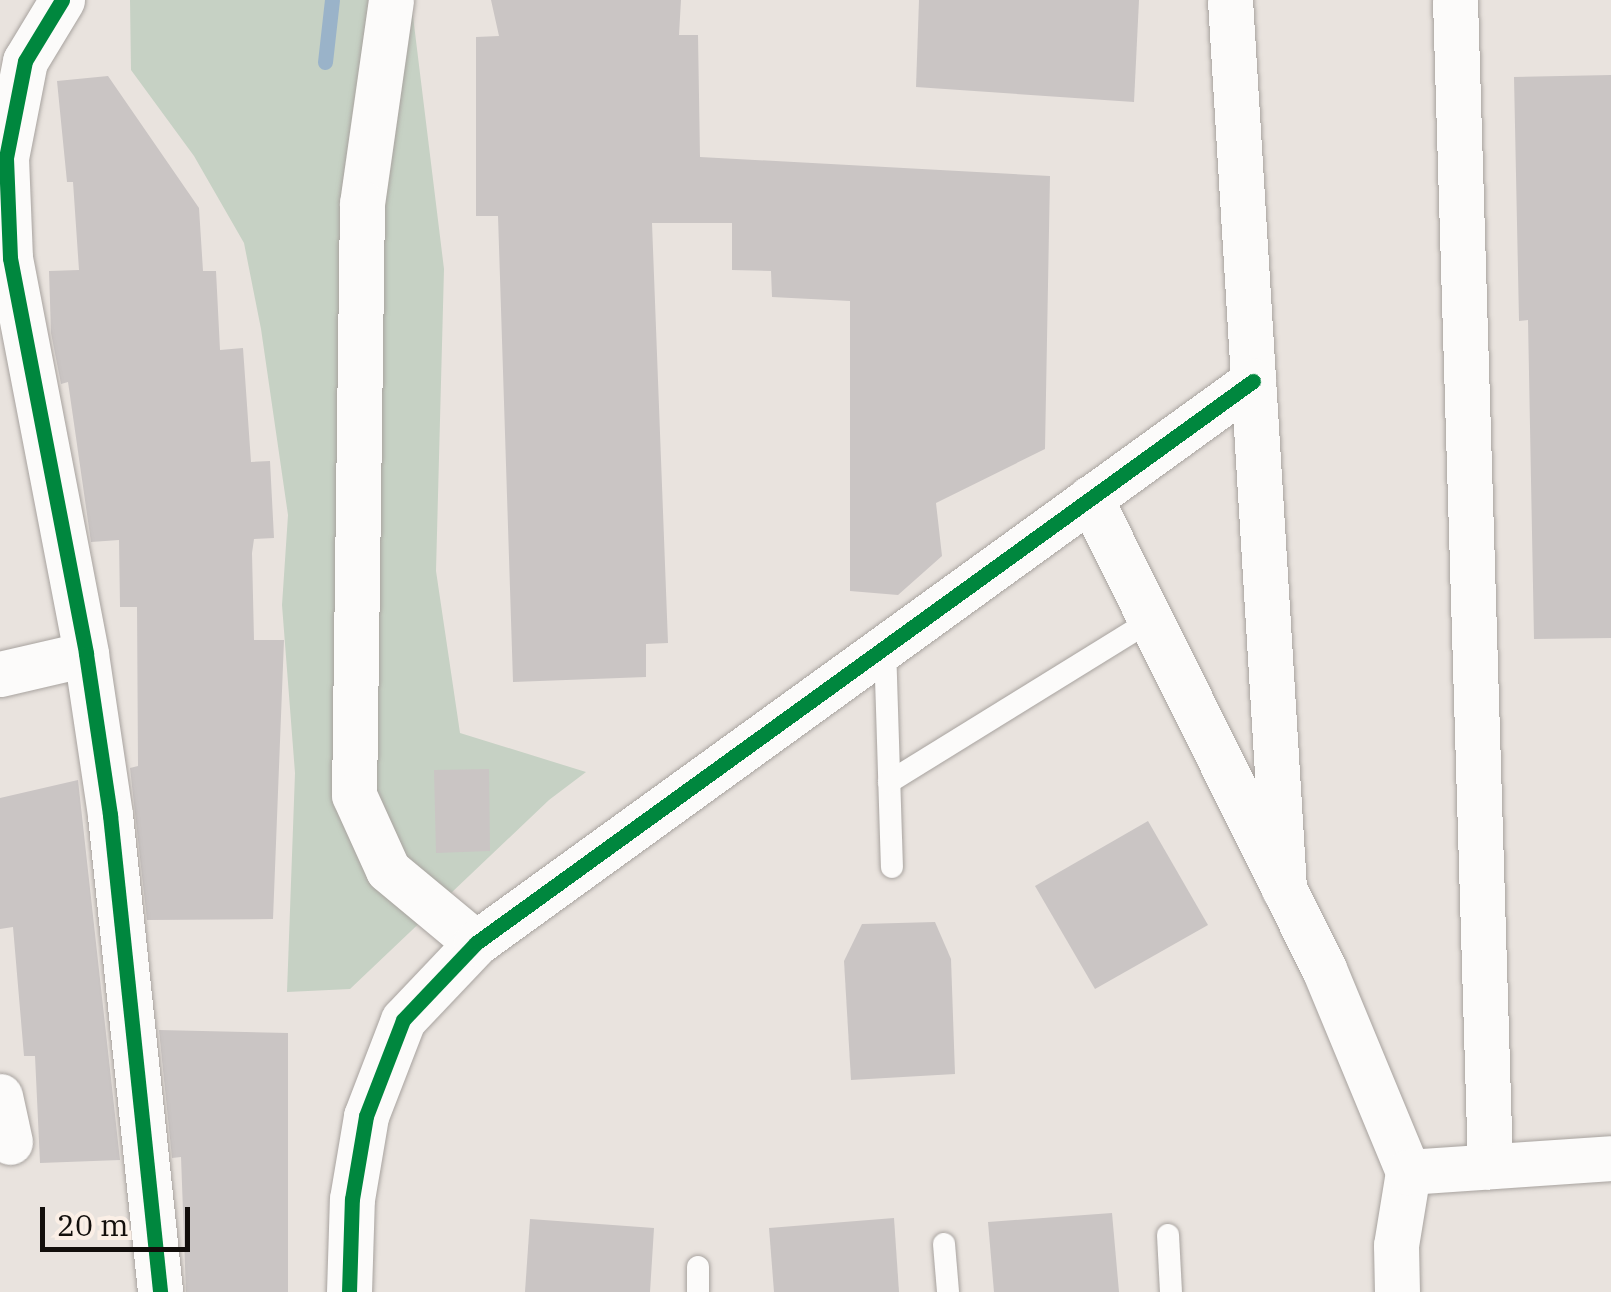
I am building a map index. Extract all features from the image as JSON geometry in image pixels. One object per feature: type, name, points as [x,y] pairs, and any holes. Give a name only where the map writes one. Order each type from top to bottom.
[{"type":"street","points":[[62,0],[25,61],[3,160],[10,258],[86,654],[110,815],[160,1292]]},
{"type":"street","points":[[391,0],[362,203],[354,795],[388,870],[476,943]]},
{"type":"street","points":[[1230,0],[1284,889]]},
{"type":"street","points":[[1455,0],[1490,1166]]},
{"type":"street","points":[[350,1292],[352,1199],[366,1116],[403,1020],[476,943],[1253,382]]},
{"type":"street","points":[[1090,498],[1324,968],[1408,1172],[1396,1245],[1397,1292]]},
{"type":"street","points":[[0,674],[86,654]]},
{"type":"street","points":[[0,1096],[10,1142]]},
{"type":"street","points":[[1408,1172],[1611,1158]]},
{"type":"lane","points":[[889,782],[1151,620]]},
{"type":"lane","points":[[885,646],[892,867]]},
{"type":"lane","points":[[1168,1235],[1171,1292]]},
{"type":"lane","points":[[944,1244],[948,1292]]},
{"type":"lane","points":[[698,1267],[698,1292]]},
{"type":"green space","points":[[130,0],[411,0],[444,269],[436,571],[460,733],[586,772],[549,800],[350,989],[287,992],[295,773],[282,605],[288,515],[261,329],[244,243],[194,156],[131,70]]},
{"type":"building","points":[[491,0],[681,0],[679,35],[698,35],[700,157],[1050,176],[1045,449],[936,503],[942,556],[898,595],[850,591],[850,301],[772,297],[771,271],[732,270],[732,223],[652,223],[668,643],[646,644],[646,677],[513,682],[498,216],[476,216],[476,37],[499,36]]},
{"type":"building","points":[[919,0],[1139,0],[1134,102],[916,87]]},
{"type":"building","points":[[1611,75],[1611,638],[1534,639],[1528,320],[1519,321],[1514,77]]},
{"type":"building","points":[[108,76],[199,208],[203,271],[216,271],[220,350],[243,348],[251,462],[270,461],[274,538],[254,539],[252,553],[254,640],[284,640],[273,919],[147,920],[130,768],[138,766],[137,607],[120,607],[119,540],[91,542],[68,382],[61,384],[51,333],[49,271],[79,270],[73,182],[67,182],[57,81]]},
{"type":"building","points":[[489,769],[490,851],[436,853],[434,770]]},
{"type":"building","points":[[78,780],[120,1160],[40,1163],[35,1056],[24,1056],[13,927],[0,929],[0,798]]},
{"type":"building","points":[[1148,821],[1208,925],[1095,989],[1035,886]]},
{"type":"building","points":[[935,922],[951,959],[955,1074],[851,1080],[844,961],[862,924]]},
{"type":"building","points":[[159,1030],[288,1033],[288,1292],[186,1292],[181,1157],[172,1158]]},
{"type":"building","points":[[1112,1213],[1119,1292],[994,1292],[988,1222]]},
{"type":"building","points":[[894,1218],[899,1292],[774,1292],[769,1228]]},
{"type":"building","points":[[530,1219],[654,1228],[650,1292],[525,1292]]},
{"type":"waterway","points":[[325,62],[332,0]]},
{"type":"cycle path","points":[[62,0],[25,61],[6,158],[10,258],[86,654],[110,815],[160,1292]]},
{"type":"cycle path","points":[[349,1292],[352,1199],[366,1116],[403,1020],[476,943],[1253,381]]}]
